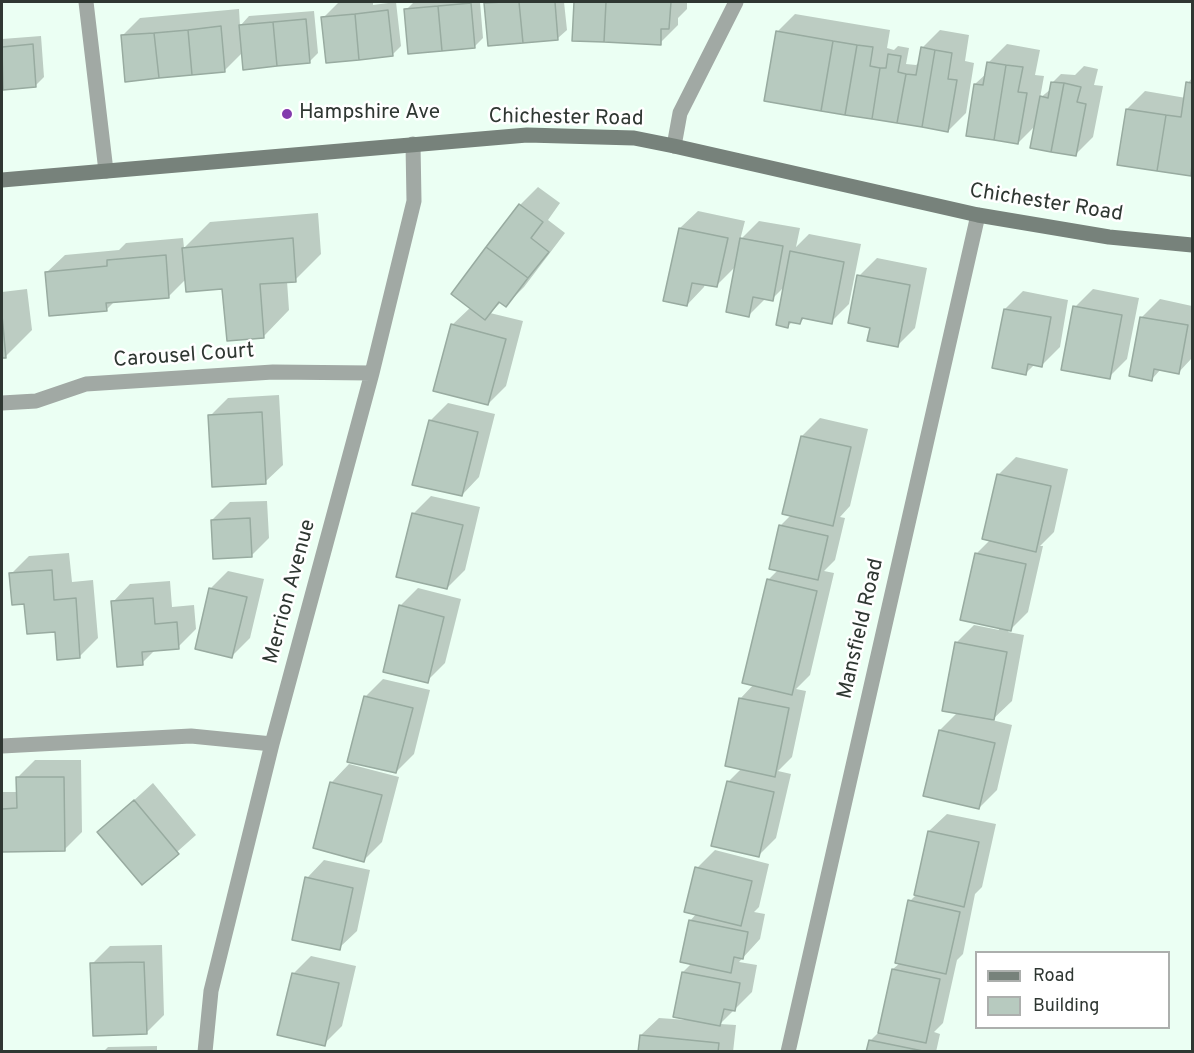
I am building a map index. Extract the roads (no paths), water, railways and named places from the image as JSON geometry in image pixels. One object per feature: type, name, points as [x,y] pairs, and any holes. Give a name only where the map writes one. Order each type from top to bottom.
[{"type":"main road","name":"Chichester Road","points":[[2,180],[527,135],[634,138],[978,215],[1108,237],[1192,245]]},
{"type":"street","points":[[86,2],[106,171]]},
{"type":"street","points":[[674,146],[680,113],[736,2]]},
{"type":"street","name":"Merrion Avenue","points":[[205,1052],[211,991],[272,744],[372,373],[414,201],[413,144]]},
{"type":"street","name":"Mansfield Road","points":[[789,1052],[978,215]]},
{"type":"street","name":"Carousel Court","points":[[2,402],[36,400],[86,384],[273,372],[372,373]]},
{"type":"street","points":[[2,746],[191,735],[272,744]]},
{"type":"place","name":"Hampshire Ave","points":[[287,114]]}]
